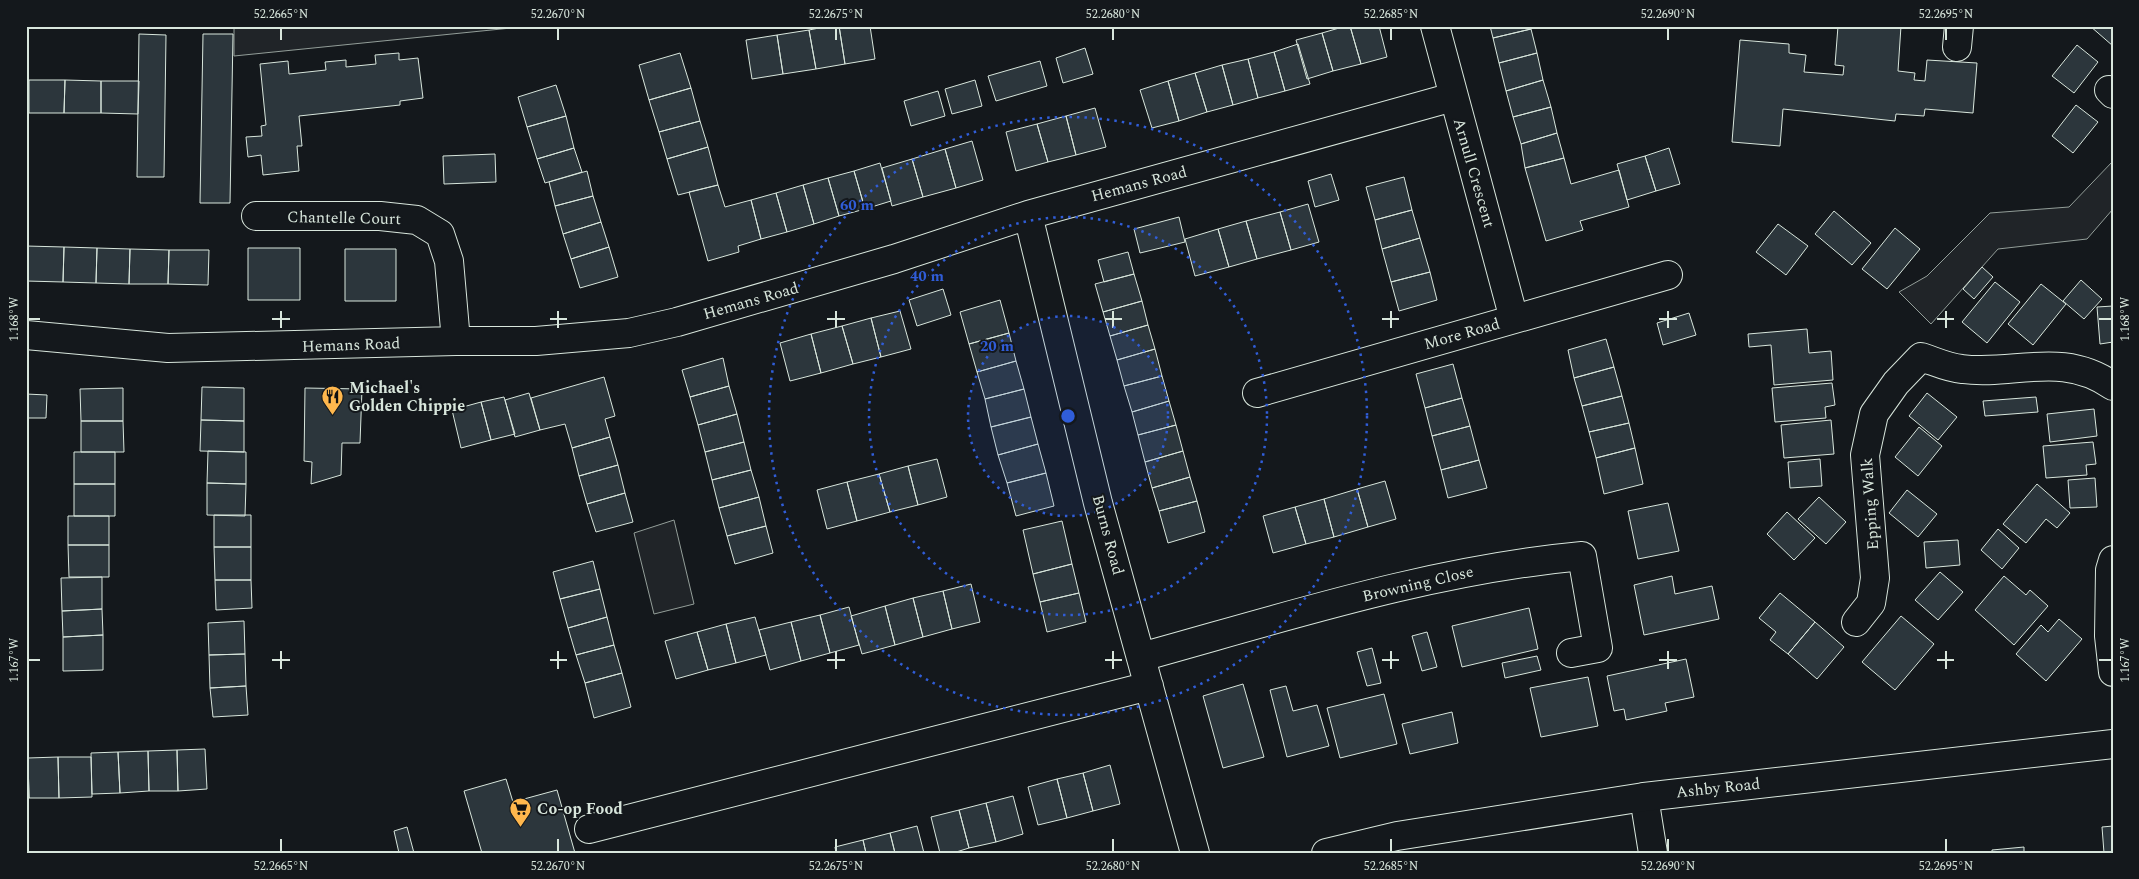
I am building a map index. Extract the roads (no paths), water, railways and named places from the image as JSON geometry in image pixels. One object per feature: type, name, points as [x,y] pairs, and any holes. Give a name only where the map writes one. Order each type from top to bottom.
[{"type":"street","name":"Arnull Crescent","points":[[1435,26],[1514,319]]},
{"type":"street","name":"Hemans Road","points":[[26,335],[168,348],[456,341],[536,341],[629,333],[677,322],[894,259],[1028,215],[1453,97]]},
{"type":"street","name":"Burns Road","points":[[1028,215],[1098,503],[1194,853]]},
{"type":"street","name":"Chantelle Court","points":[[256,216],[380,216],[417,220],[440,234],[449,261],[456,341]]},
{"type":"street","name":"More Road","points":[[1257,393],[1668,275]]},
{"type":"street","name":"Epping Walk","points":[[1856,622],[1871,603],[1875,578],[1865,454],[1874,414],[1896,383],[1921,357],[1961,369],[2029,366],[2068,367],[2113,386]]},
{"type":"street","name":"Browning Close","points":[[1141,657],[1354,598],[1468,572],[1529,561],[1582,556],[1598,648],[1571,653]]},
{"type":"street","points":[[2113,560],[2110,570],[2109,636],[2113,672]]},
{"type":"street","points":[[589,829],[1149,686]]},
{"type":"street","name":"Ashby Road","points":[[1326,853],[1397,836],[1644,797],[2113,744]]},
{"type":"street","points":[[1644,797],[1653,853]]},
{"type":"place","name":"Michael's Golden Chippie","points":[[333,416]]},
{"type":"place","name":"Co-op Food","points":[[521,828]]}]
